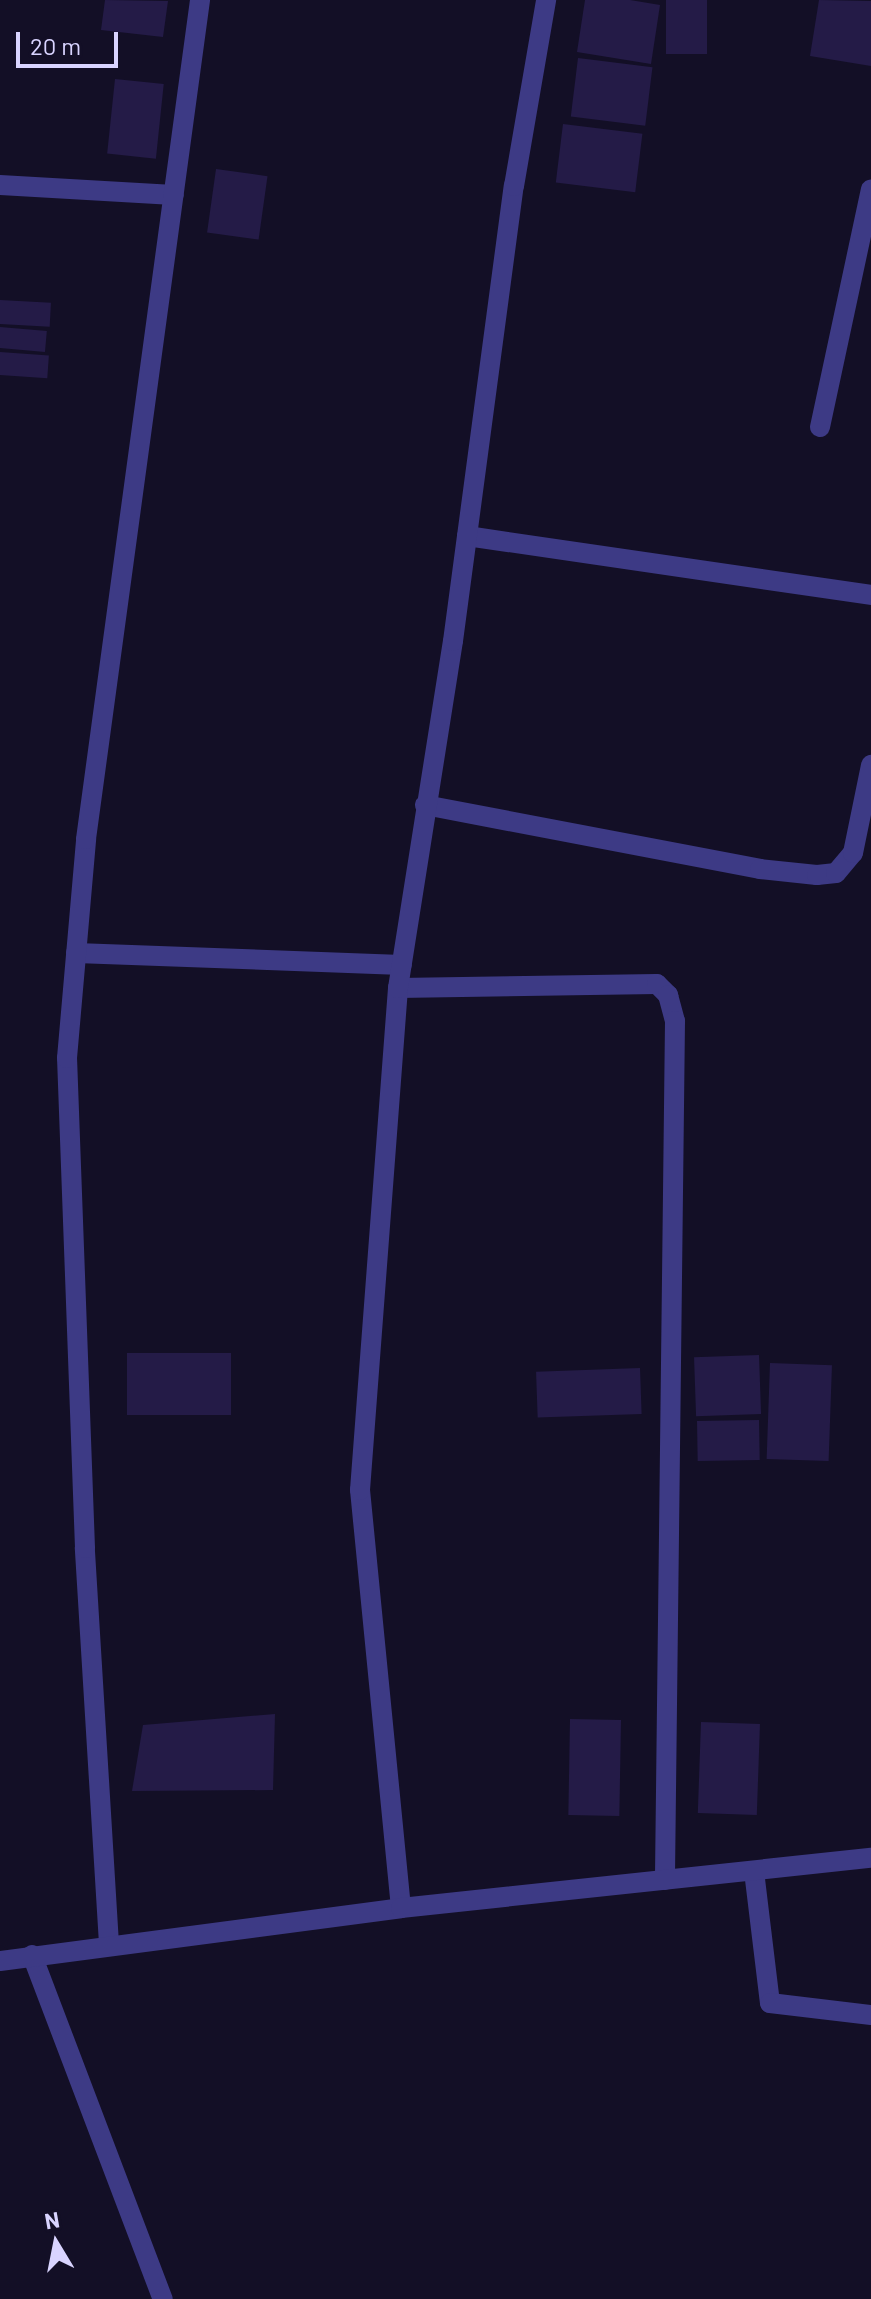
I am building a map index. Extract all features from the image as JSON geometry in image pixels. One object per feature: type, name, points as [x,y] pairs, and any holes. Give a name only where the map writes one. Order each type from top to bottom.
[{"type":"street","points":[[109,1944],[85,1548],[67,1058],[86,839],[200,0]]},
{"type":"street","points":[[401,1908],[360,1490],[398,988],[467,536],[514,186],[546,0]]},
{"type":"street","points":[[0,185],[174,195]]},
{"type":"street","points":[[820,427],[871,189]]},
{"type":"street","points":[[467,536],[871,595]]},
{"type":"street","points":[[425,805],[760,869],[817,875],[836,873],[853,853],[871,765]]},
{"type":"street","points":[[76,953],[402,965]]},
{"type":"street","points":[[398,988],[657,984],[668,995],[675,1021],[665,1880]]},
{"type":"street","points":[[0,1961],[109,1944],[401,1908],[871,1858]]},
{"type":"street","points":[[754,1871],[770,2003],[871,2015]]},
{"type":"street","points":[[32,1955],[163,2299]]},
{"type":"building","points":[[105,0],[168,1],[163,37],[101,30]]},
{"type":"building","points":[[585,0],[630,0],[660,5],[651,64],[577,52]]},
{"type":"building","points":[[666,0],[707,0],[707,54],[666,54]]},
{"type":"building","points":[[819,0],[871,1],[871,66],[810,56]]},
{"type":"building","points":[[578,58],[652,67],[645,126],[571,117]]},
{"type":"building","points":[[115,79],[164,84],[156,159],[107,154]]},
{"type":"building","points":[[563,124],[642,134],[635,192],[556,183]]},
{"type":"building","points":[[216,169],[267,176],[259,240],[207,232]]},
{"type":"building","points":[[0,300],[51,303],[50,327],[0,324]]},
{"type":"building","points":[[0,327],[47,331],[45,352],[0,348]]},
{"type":"building","points":[[0,352],[49,355],[47,378],[0,375]]},
{"type":"building","points":[[127,1353],[231,1353],[231,1415],[127,1415]]},
{"type":"building","points":[[759,1355],[761,1414],[696,1416],[694,1357]]},
{"type":"building","points":[[770,1363],[832,1365],[829,1461],[767,1459]]},
{"type":"building","points":[[640,1368],[642,1414],[538,1418],[536,1372]]},
{"type":"building","points":[[759,1420],[760,1460],[698,1461],[697,1421]]},
{"type":"building","points":[[275,1714],[273,1790],[132,1791],[143,1725]]},
{"type":"building","points":[[570,1719],[621,1720],[619,1816],[568,1815]]},
{"type":"building","points":[[701,1722],[760,1724],[757,1815],[698,1813]]}]
